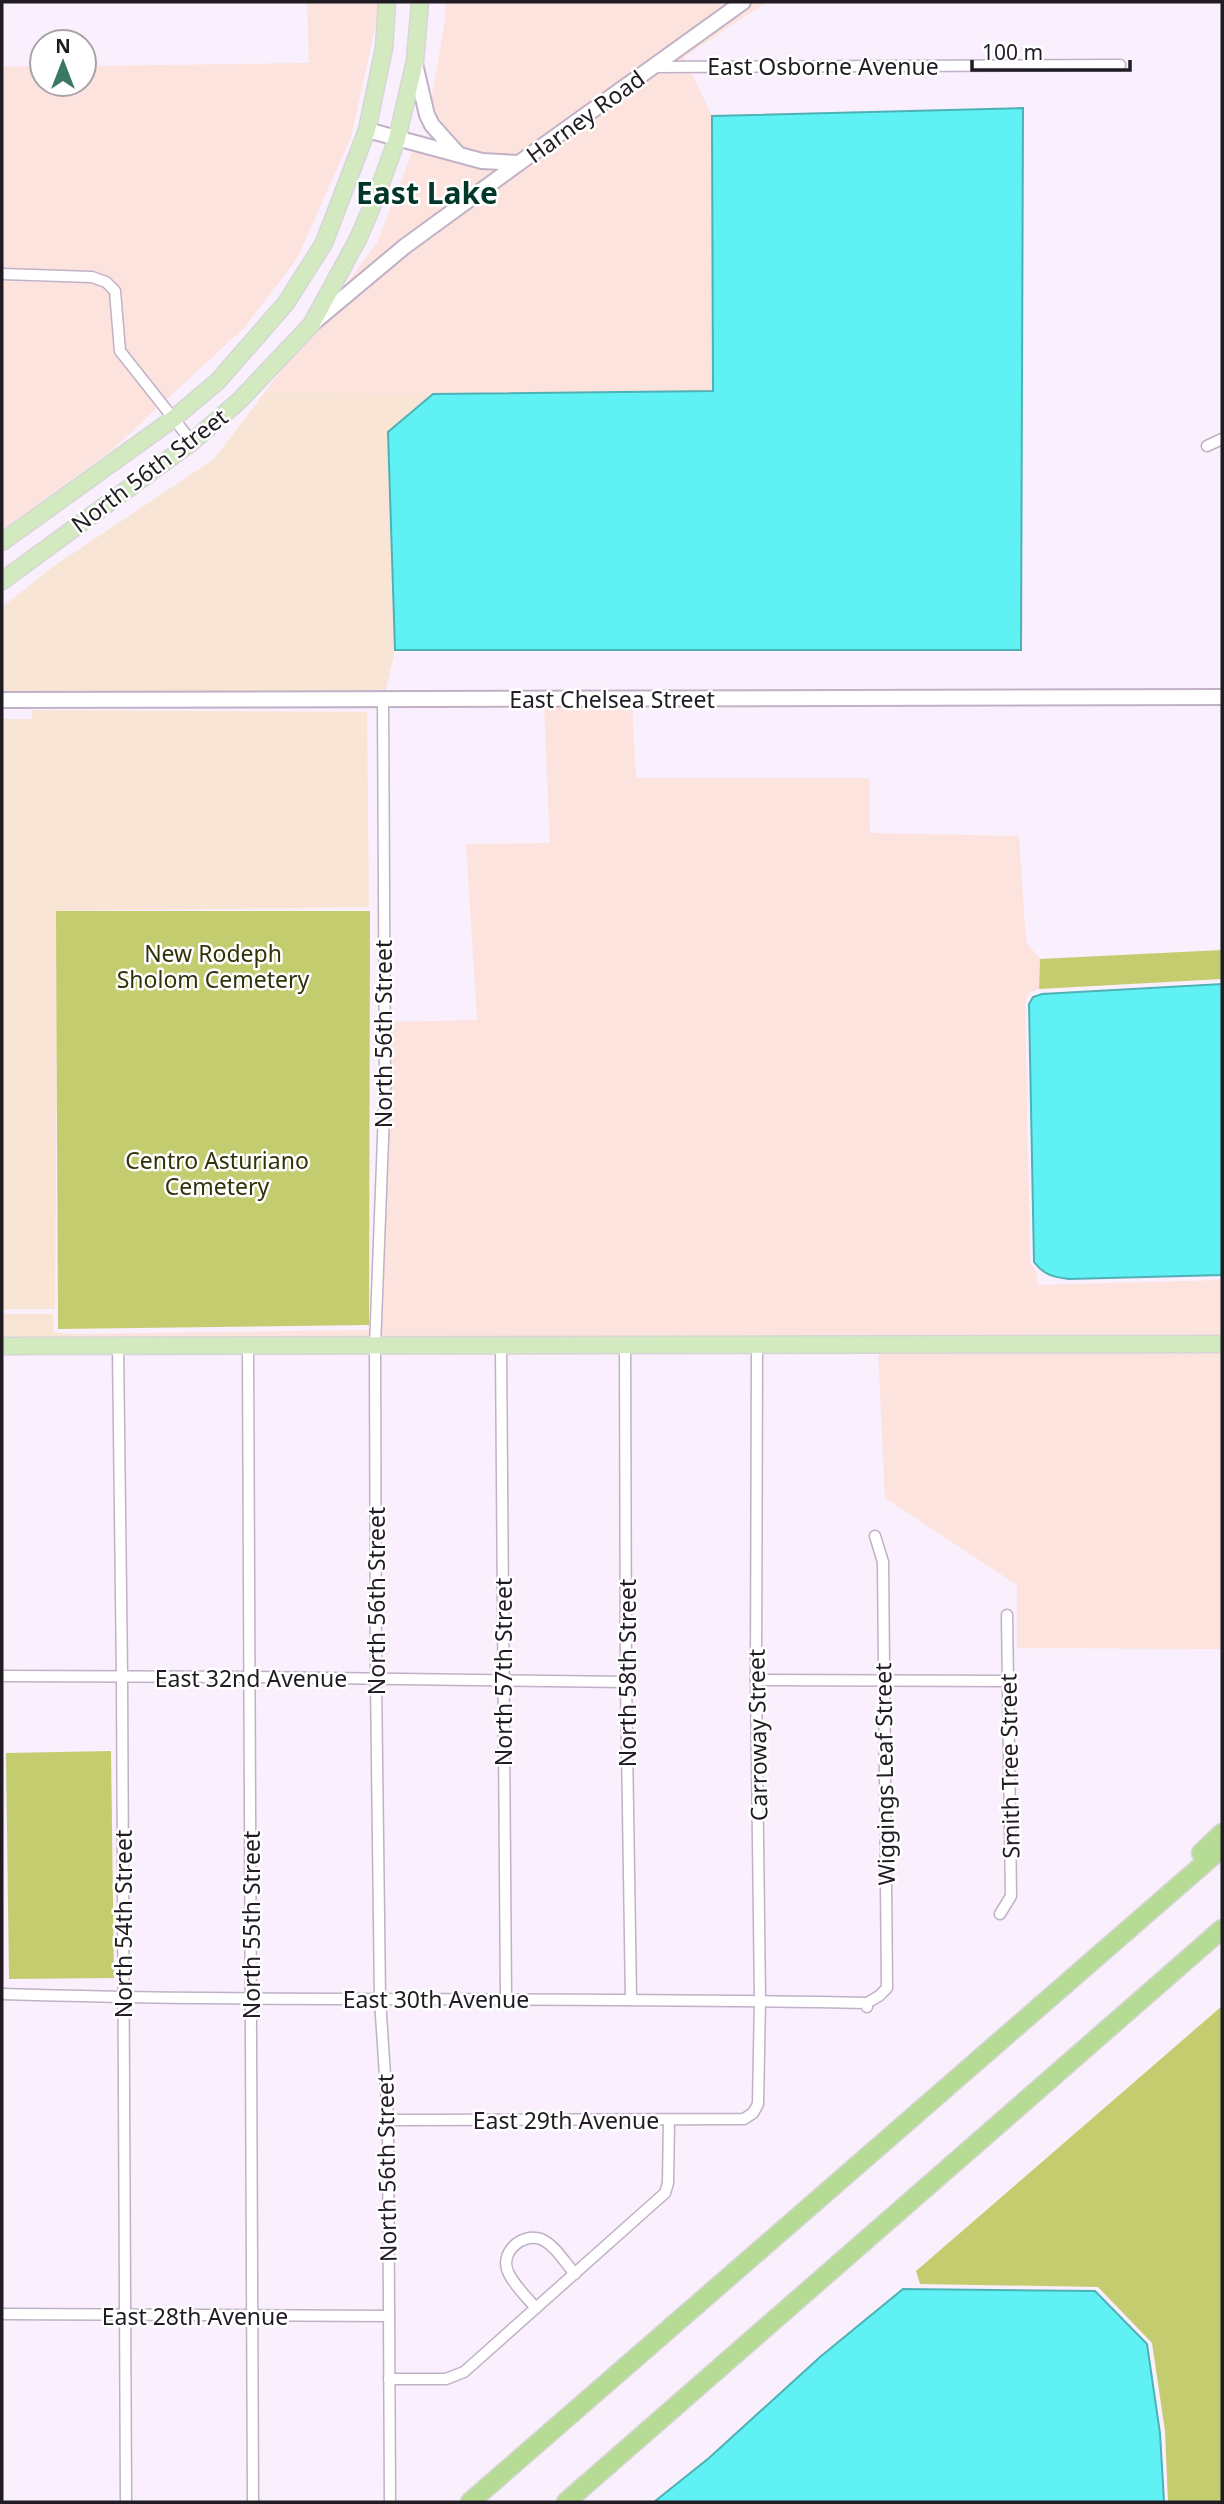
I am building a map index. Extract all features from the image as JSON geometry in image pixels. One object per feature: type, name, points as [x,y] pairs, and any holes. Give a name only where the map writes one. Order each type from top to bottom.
[{"type":"highway","points":[[1091,1961],[1222,1833]]},
{"type":"highway","points":[[470,2502],[1222,1848]]},
{"type":"highway","points":[[566,2502],[1222,1929]]},
{"type":"highway","points":[[1185,1962],[1222,1944]]},
{"type":"main road","name":"North 56th Street","points":[[2,542],[173,419],[218,381],[286,303],[324,243],[367,130],[384,48],[387,2]]},
{"type":"main road","name":"North 56th Street","points":[[2,581],[192,442],[239,401],[311,325],[358,239],[397,139],[415,61],[420,2]]},
{"type":"main road","points":[[2,1346],[1222,1344]]},
{"type":"street","name":"Harney Road","points":[[367,130],[482,161],[519,163],[743,2]]},
{"type":"street","points":[[415,61],[427,115],[432,125],[459,155]]},
{"type":"street","name":"East Osborne Avenue","points":[[652,67],[1120,65]]},
{"type":"street","points":[[311,325],[404,247],[519,163]]},
{"type":"street","points":[[2,274],[92,277],[106,282],[115,291],[120,351],[192,442]]},
{"type":"street","points":[[1206,446],[1222,439]]},
{"type":"street","name":"East Chelsea Street","points":[[2,700],[1222,697]]},
{"type":"street","name":"North 56th Street","points":[[383,700],[384,1086],[375,1347],[376,1679],[380,2000],[388,2120],[390,2502]]},
{"type":"street","name":"Carroway Street","points":[[744,2119],[753,2113],[758,2104],[760,2000],[756,1680],[757,1344]]},
{"type":"street","name":"North 58th Street","points":[[625,1345],[631,2000]]},
{"type":"street","name":"North 57th Street","points":[[501,1346],[506,1998]]},
{"type":"street","name":"North 54th Street","points":[[118,1347],[126,2502]]},
{"type":"street","name":"North 55th Street","points":[[248,1347],[253,2502]]},
{"type":"street","name":"Wiggings Leaf Street","points":[[867,2005],[887,1987],[882,1680],[883,1562],[875,1536]]},
{"type":"street","name":"Smith Tree Street","points":[[1000,1914],[1011,1896],[1007,1615]]},
{"type":"street","name":"East 32nd Avenue","points":[[2,1676],[626,1682]]},
{"type":"street","points":[[756,1680],[1007,1681]]},
{"type":"street","name":"East 30th Avenue","points":[[2,1994],[123,1998],[760,2000],[867,2005]]},
{"type":"street","name":"East 29th Avenue","points":[[388,2120],[744,2119]]},
{"type":"street","points":[[389,2379],[446,2379],[464,2372],[665,2193],[668,2183],[669,2120]]},
{"type":"street","points":[[536,2308],[508,2273],[508,2256],[518,2242],[526,2239],[543,2240],[575,2274]]},
{"type":"street","name":"East 28th Avenue","points":[[2,2314],[389,2316]]},
{"type":"shaded area","points":[[307,2],[381,2],[351,137],[298,257],[244,328],[166,400],[125,348],[120,291],[109,277],[92,271],[2,268],[2,67],[28,66],[28,98],[98,98],[98,66],[309,63]]},
{"type":"shaded area","points":[[445,2],[733,2],[518,157],[483,155],[462,149],[437,122],[430,107],[445,20]]},
{"type":"shaded area","points":[[754,2],[767,2],[684,57],[712,116],[713,391],[433,394],[265,392],[315,329],[408,252]]},
{"type":"shaded area","points":[[413,150],[457,160],[459,163],[502,169],[338,295],[377,243]]},
{"type":"shaded area","points":[[2,281],[91,283],[103,287],[110,294],[116,355],[157,408],[112,450],[2,530]]},
{"type":"shaded area","points":[[265,392],[433,394],[388,433],[395,650],[385,694],[2,694],[2,607],[54,566],[214,459]]},
{"type":"shaded area","points":[[632,705],[636,778],[869,778],[870,833],[1019,836],[1026,942],[1040,959],[1039,989],[1029,993],[1025,1004],[1030,1262],[1037,1274],[1037,1285],[1222,1280],[1222,1337],[381,1341],[390,1022],[477,1020],[466,844],[550,843],[544,706]]},
{"type":"shaded area","points":[[32,710],[367,712],[369,907],[58,911],[55,1309],[2,1309],[2,719],[32,719]]},
{"type":"shaded area","points":[[2,1314],[53,1314],[54,1332],[67,1334],[67,1340],[2,1340]]},
{"type":"shaded area","points":[[370,1330],[370,1341],[67,1340],[67,1334]]},
{"type":"shaded area","points":[[878,1349],[1222,1350],[1222,1649],[1017,1648],[1017,1585],[885,1498]]},
{"type":"green space","name":"Centro Asturiano Cemetery","points":[[56,911],[370,911],[369,1325],[58,1329]]},
{"type":"green space","points":[[1222,950],[1222,979],[1039,989],[1040,959]]},
{"type":"green space","points":[[111,1751],[114,1978],[9,1979],[6,1753]]},
{"type":"green space","points":[[1222,2006],[1222,2502],[1168,2502],[1165,2431],[1152,2343],[1098,2287],[920,2284],[916,2271]]},
{"type":"water","points":[[1023,108],[1021,650],[395,650],[388,432],[433,394],[713,391],[712,116]]},
{"type":"water","points":[[1222,984],[1222,1275],[1069,1279],[1045,1273],[1034,1262],[1029,1004],[1033,997],[1042,994]]},
{"type":"water","points":[[903,2289],[1095,2291],[1147,2344],[1160,2433],[1164,2502],[654,2502],[709,2458],[820,2357]]},
{"type":"district","name":"East Lake","points":[[427,192]]},
{"type":"park label","name":"New Rodeph Sholom Cemetery","points":[[213,966]]}]
